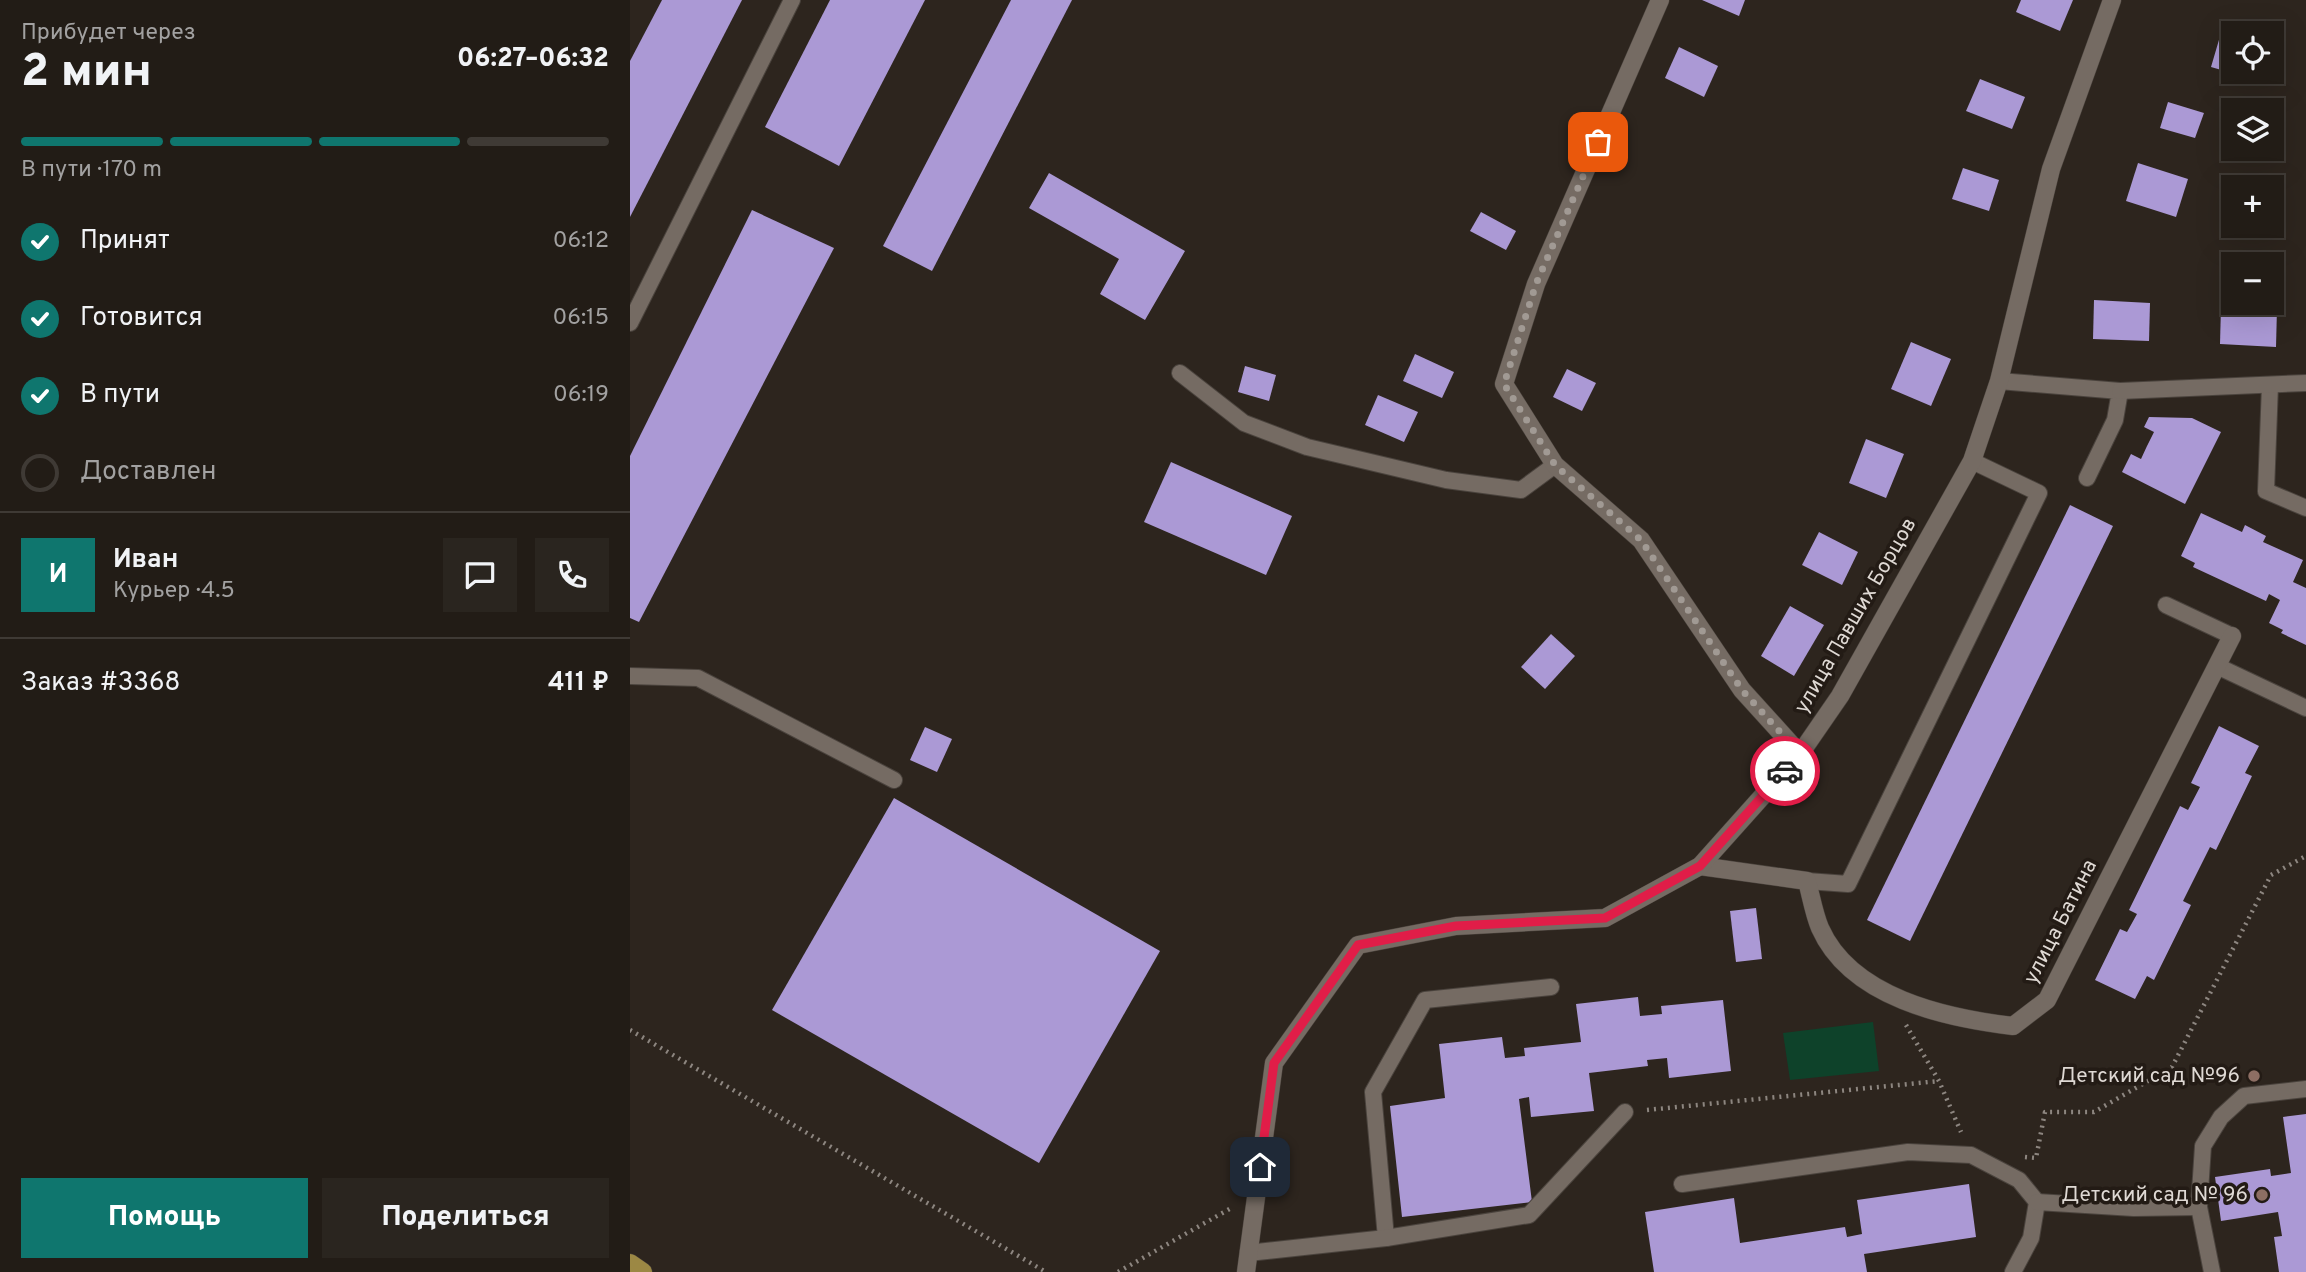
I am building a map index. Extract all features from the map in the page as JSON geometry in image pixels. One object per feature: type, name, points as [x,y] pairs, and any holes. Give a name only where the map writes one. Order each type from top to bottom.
[{"type":"main road","points":[[630,1263],[643,1272]]},
{"type":"street","points":[[1660,0],[1536,284],[1504,384],[1555,465],[1641,540],[1742,690],[1800,754]]},
{"type":"street","name":"улица Павших Борцов","points":[[1246,1272],[1274,1063],[1358,945],[1456,926],[1605,918],[1700,866],[1800,754],[1840,696],[1972,461],[1999,381],[2051,169],[2112,0]]},
{"type":"street","name":"улица Батина","points":[[1807,881],[1820,929],[1846,964],[1887,995],[1977,1022],[2013,1026],[2047,1000],[2232,636]]},
{"type":"street","points":[[1700,866],[1807,881]]},
{"type":"lane","points":[[630,323],[792,0]]},
{"type":"lane","points":[[1180,373],[1244,424],[1307,447],[1446,480],[1521,490],[1555,465]]},
{"type":"lane","points":[[1999,381],[2120,391],[2306,383]]},
{"type":"lane","points":[[2270,385],[2266,491],[2306,508]]},
{"type":"lane","points":[[2087,478],[2115,420],[2120,391]]},
{"type":"lane","points":[[1807,881],[1848,884],[2039,493],[1972,461]]},
{"type":"lane","points":[[2166,605],[2232,636]]},
{"type":"lane","points":[[2217,666],[2306,708]]},
{"type":"lane","points":[[630,676],[698,678],[894,780]]},
{"type":"lane","points":[[1386,1238],[1373,1092],[1425,1000],[1551,987]]},
{"type":"lane","points":[[2212,1272],[2199,1207],[2203,1146],[2221,1117],[2244,1096],[2306,1089]]},
{"type":"lane","points":[[1248,1253],[1386,1238],[1529,1215],[1625,1112]]},
{"type":"lane","points":[[1682,1184],[1908,1152],[1971,1155],[2019,1180],[2038,1202],[2134,1208],[2199,1207]]},
{"type":"lane","points":[[2012,1272],[2031,1238],[2038,1202]]},
{"type":"path","points":[[2023,1157],[2036,1158],[2045,1112],[2094,1112],[2172,1067],[2271,875],[2306,856]]},
{"type":"path","points":[[1887,995],[1939,1081],[1971,1155]]},
{"type":"path","points":[[630,1030],[1046,1272]]},
{"type":"path","points":[[1625,1112],[1939,1081]]},
{"type":"path","points":[[1118,1272],[1256,1194]]},
{"type":"green space","points":[[1873,1022],[1879,1071],[1790,1080],[1783,1033]]},
{"type":"building","points":[[662,0],[742,0],[630,217],[630,61]]},
{"type":"building","points":[[830,0],[925,0],[839,166],[765,127]]},
{"type":"building","points":[[1011,0],[1072,0],[932,271],[883,246]]},
{"type":"building","points":[[1702,0],[1745,0],[1739,16]]},
{"type":"building","points":[[2021,0],[2073,0],[2060,31],[2016,12]]},
{"type":"building","points":[[2221,33],[2221,70],[2211,67]]},
{"type":"building","points":[[1679,47],[1718,66],[1704,97],[1665,78]]},
{"type":"building","points":[[1980,79],[2025,97],[2012,129],[1966,111]]},
{"type":"building","points":[[2168,102],[2204,113],[2195,138],[2160,128]]},
{"type":"building","points":[[2138,163],[2188,179],[2176,217],[2126,201]]},
{"type":"building","points":[[1963,168],[1999,180],[1989,211],[1952,199]]},
{"type":"building","points":[[1049,173],[1185,251],[1145,320],[1100,294],[1119,259],[1029,208]]},
{"type":"building","points":[[752,210],[834,248],[639,622],[630,618],[630,456]]},
{"type":"building","points":[[1481,212],[1516,231],[1506,250],[1470,231]]},
{"type":"building","points":[[2094,300],[2150,303],[2149,341],[2093,339]]},
{"type":"building","points":[[2221,306],[2221,315],[2277,315],[2276,347],[2220,344]]},
{"type":"building","points":[[1911,342],[1951,359],[1931,406],[1891,389]]},
{"type":"building","points":[[1415,354],[1454,372],[1442,398],[1403,381]]},
{"type":"building","points":[[1245,366],[1276,375],[1269,401],[1238,392]]},
{"type":"building","points":[[1567,369],[1596,383],[1582,411],[1553,397]]},
{"type":"building","points":[[1378,395],[1418,412],[1404,442],[1365,425]]},
{"type":"building","points":[[2149,417],[2192,418],[2221,432],[2185,504],[2122,472],[2131,454],[2141,459],[2154,432],[2144,427]]},
{"type":"building","points":[[1866,439],[1904,454],[1886,498],[1849,483]]},
{"type":"building","points":[[1171,462],[1292,516],[1266,575],[1144,522]]},
{"type":"building","points":[[2070,505],[2113,526],[1910,941],[1867,920]]},
{"type":"building","points":[[2201,513],[2242,532],[2245,525],[2266,536],[2263,542],[2303,560],[2293,582],[2306,588],[2306,645],[2281,633],[2283,630],[2269,623],[2280,600],[2269,594],[2266,601],[2193,567],[2195,563],[2181,556]]},
{"type":"building","points":[[1819,532],[1858,552],[1842,585],[1802,565]]},
{"type":"building","points":[[1790,606],[1824,625],[1794,676],[1761,656]]},
{"type":"building","points":[[1551,634],[1575,656],[1545,689],[1521,667]]},
{"type":"building","points":[[2219,726],[2259,746],[2245,773],[2252,776],[2216,850],[2210,847],[2183,901],[2191,905],[2154,980],[2147,976],[2135,999],[2095,980],[2120,929],[2127,932],[2137,914],[2129,910],[2180,806],[2188,810],[2200,787],[2191,783]]},
{"type":"building","points":[[925,727],[952,739],[937,772],[910,760]]},
{"type":"building","points":[[894,798],[1160,951],[1039,1163],[772,1010]]},
{"type":"building","points":[[1756,908],[1762,959],[1736,962],[1730,911]]},
{"type":"building","points":[[1638,997],[1640,1016],[1662,1014],[1661,1006],[1723,1000],[1731,1071],[1669,1078],[1667,1058],[1647,1060],[1648,1066],[1589,1073],[1594,1111],[1531,1117],[1529,1097],[1519,1099],[1532,1202],[1402,1217],[1390,1106],[1445,1098],[1439,1044],[1502,1037],[1505,1058],[1525,1056],[1524,1048],[1581,1042],[1576,1004]]},
{"type":"building","name":"Детский сад № 96","points":[[2306,1114],[2306,1272],[2279,1272],[2274,1237],[2282,1236],[2278,1212],[2221,1221],[2215,1177],[2270,1169],[2271,1176],[2291,1173],[2283,1117]]},
{"type":"building","points":[[1969,1184],[1976,1237],[1864,1254],[1867,1272],[1654,1272],[1645,1212],[1734,1198],[1740,1243],[1845,1227],[1847,1237],[1862,1234],[1857,1200]]},
{"type":"way so far","points":[[1598,142],[1536,284],[1504,384],[1555,465],[1641,540],[1742,690],[1800,754],[1785,771]]},
{"type":"place","name":"Детский сад №96","points":[[2254,1076]]},
{"type":"place","name":"Детский сад № 96","points":[[2262,1195]]},
{"type":"route","points":[[1260,1167],[1274,1063],[1358,945],[1456,926],[1605,918],[1700,866],[1785,771]]}]
